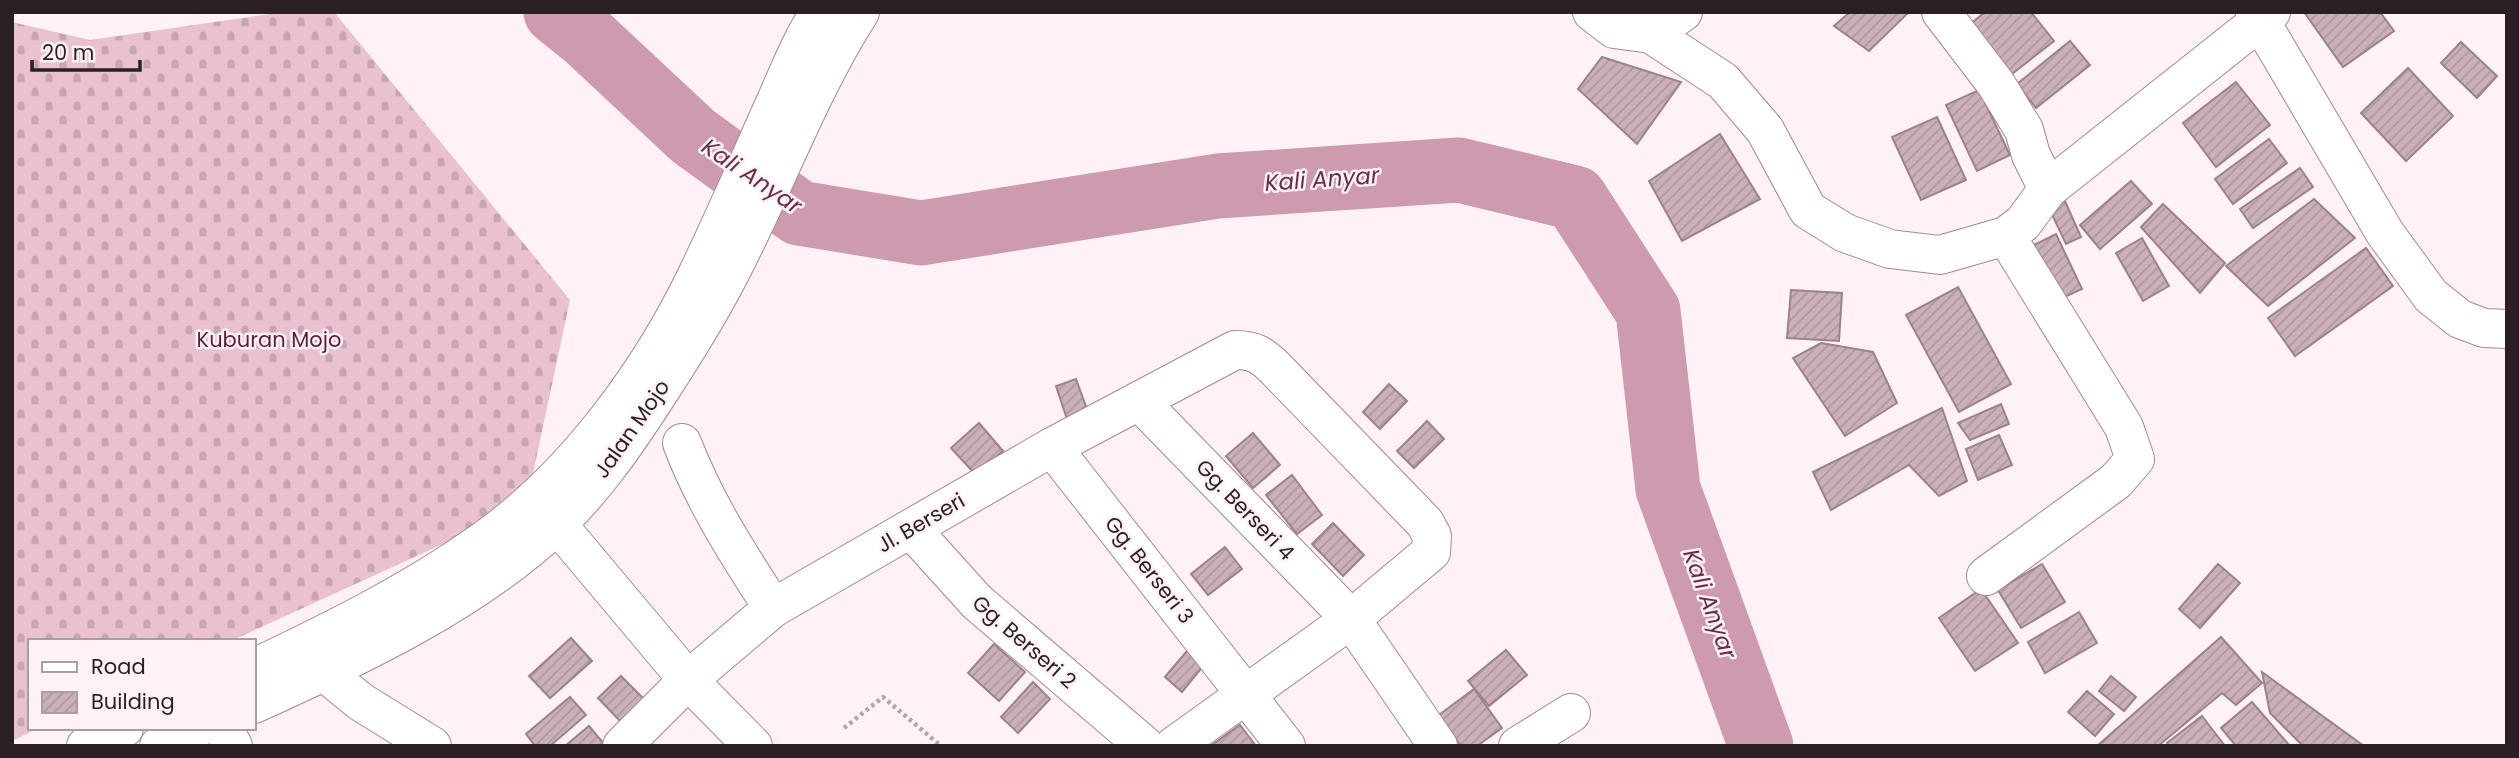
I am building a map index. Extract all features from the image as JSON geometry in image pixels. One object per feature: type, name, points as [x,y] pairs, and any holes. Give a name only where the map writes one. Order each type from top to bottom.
[{"type":"street","points":[[810,67],[820,12]]},
{"type":"street","name":"Jalan Mojo","points":[[256,702],[314,658],[467,593],[557,524],[598,479],[628,440],[685,352],[712,277],[810,67],[860,12]]},
{"type":"street","points":[[1592,12],[1614,29],[1651,34],[1723,81],[1765,130],[1808,210],[1845,233],[1890,249],[1940,255],[2006,236],[2023,223],[2048,189],[2262,15],[2385,233],[2431,296],[2460,319],[2484,328],[2507,330]]},
{"type":"street","points":[[1651,34],[1683,12]]},
{"type":"street","points":[[1941,12],[1996,84],[2024,130],[2031,155],[2048,189]]},
{"type":"street","points":[[1986,576],[2116,481],[2135,459],[2124,427],[2006,236]]},
{"type":"street","points":[[256,668],[314,658],[500,528],[551,483],[592,437],[712,277]]},
{"type":"street","name":"Jl. Berseri","points":[[622,746],[688,680],[773,608],[1052,447],[1235,350],[1251,350],[1275,368],[1425,523],[1432,536],[1431,551],[1351,618]]},
{"type":"street","name":"Gg. Berseri 4","points":[[1139,401],[1351,618],[1438,746]]},
{"type":"street","points":[[682,443],[723,531],[773,608]]},
{"type":"street","name":"Gg. Berseri 3","points":[[1052,447],[1286,746]]},
{"type":"street","points":[[557,524],[688,680],[753,746]]},
{"type":"street","name":"Gg. Berseri 2","points":[[911,529],[978,602],[1145,746]]},
{"type":"street","points":[[1174,746],[1351,618]]},
{"type":"street","points":[[314,658],[361,702],[386,732],[432,746]]},
{"type":"street","points":[[1518,746],[1571,713]]},
{"type":"street","points":[[86,746],[120,730]]},
{"type":"street","points":[[159,746],[194,730]]},
{"type":"street","points":[[224,730],[233,746]]},
{"type":"path","points":[[844,728],[883,697],[941,746]]},
{"type":"green space","name":"Kuburan Mojo","points":[[284,12],[334,12],[570,300],[526,506],[235,639],[28,639],[28,730],[35,730],[12,741],[12,22],[90,40]]},
{"type":"building","points":[[1850,12],[1909,12],[1869,51],[1834,26]]},
{"type":"building","points":[[1985,12],[2031,12],[2054,41],[2008,77],[1968,26]]},
{"type":"building","points":[[2304,12],[2380,12],[2394,31],[2343,67]]},
{"type":"building","points":[[2070,41],[2090,65],[2036,108],[2017,84]]},
{"type":"building","points":[[2461,42],[2497,76],[2477,98],[2441,63]]},
{"type":"building","points":[[1602,57],[1681,82],[1637,144],[1578,89]]},
{"type":"building","points":[[2408,68],[2453,116],[2406,161],[2361,113]]},
{"type":"building","points":[[2236,82],[2270,125],[2216,167],[2183,123]]},
{"type":"building","points":[[1979,90],[2010,155],[1977,171],[1946,105]]},
{"type":"building","points":[[1937,117],[1966,180],[1921,200],[1892,137]]},
{"type":"building","points":[[1720,134],[1760,199],[1682,241],[1649,181]]},
{"type":"building","points":[[2269,139],[2287,163],[2233,204],[2215,179]]},
{"type":"building","points":[[2300,168],[2313,187],[2253,228],[2240,209]]},
{"type":"building","points":[[2131,181],[2152,204],[2100,249],[2080,225]]},
{"type":"building","points":[[2064,199],[2081,237],[2066,244],[2048,206]]},
{"type":"building","points":[[2314,199],[2355,238],[2268,306],[2226,266]]},
{"type":"building","points":[[2163,204],[2225,263],[2200,293],[2141,227]]},
{"type":"building","points":[[2056,234],[2082,289],[2060,299],[2034,245]]},
{"type":"building","points":[[2142,238],[2169,286],[2143,301],[2116,253]]},
{"type":"building","points":[[2366,248],[2393,286],[2295,356],[2268,318]]},
{"type":"building","points":[[1958,287],[2011,384],[1959,412],[1906,315]]},
{"type":"building","points":[[1791,290],[1842,293],[1839,341],[1787,338]]},
{"type":"building","points":[[1821,343],[1873,352],[1897,403],[1845,436],[1793,358]]},
{"type":"building","points":[[1076,379],[1088,412],[1067,419],[1056,386]]},
{"type":"building","points":[[1389,384],[1407,401],[1380,429],[1363,412]]},
{"type":"building","points":[[2001,404],[2009,424],[1970,440],[1958,423]]},
{"type":"building","points":[[1942,408],[1967,481],[1939,496],[1909,465],[1831,510],[1813,472]]},
{"type":"building","points":[[1427,421],[1444,439],[1414,468],[1397,451]]},
{"type":"building","points":[[979,423],[1003,451],[976,475],[951,448]]},
{"type":"building","points":[[1253,433],[1280,465],[1253,488],[1226,456]]},
{"type":"building","points":[[1999,435],[2012,465],[1978,480],[1966,449]]},
{"type":"building","points":[[1292,475],[1322,515],[1297,534],[1266,495]]},
{"type":"building","points":[[1333,523],[1364,555],[1343,576],[1312,544]]},
{"type":"building","points":[[1225,547],[1242,569],[1208,595],[1191,574]]},
{"type":"building","points":[[2042,564],[2065,602],[2021,628],[1998,590]]},
{"type":"building","points":[[2218,564],[2240,583],[2200,628],[2179,609]]},
{"type":"building","points":[[1981,589],[2018,643],[1975,671],[1939,618]]},
{"type":"building","points":[[2079,612],[2097,643],[2045,673],[2028,642]]},
{"type":"building","points":[[2221,637],[2262,683],[2236,705],[2222,693],[2158,746],[2097,746]]},
{"type":"building","points":[[571,638],[592,661],[550,698],[529,676]]},
{"type":"building","points":[[994,644],[1025,672],[999,701],[968,673]]},
{"type":"building","points":[[1192,645],[1209,659],[1182,692],[1165,677]]},
{"type":"building","points":[[1506,650],[1527,675],[1489,706],[1468,681]]},
{"type":"building","points":[[2262,672],[2364,746],[2303,746],[2270,713]]},
{"type":"building","points":[[621,676],[644,699],[621,722],[598,698]]},
{"type":"building","points":[[2111,676],[2136,697],[2124,711],[2099,691]]},
{"type":"building","points":[[1033,682],[1050,699],[1018,733],[1001,717]]},
{"type":"building","points":[[1474,689],[1502,728],[1477,746],[1461,746],[1439,715]]},
{"type":"building","points":[[2087,691],[2114,714],[2095,736],[2068,712]]},
{"type":"building","points":[[570,697],[586,715],[550,746],[535,746],[526,734]]},
{"type":"building","points":[[2252,702],[2290,746],[2236,746],[2221,728]]},
{"type":"building","points":[[2202,716],[2225,746],[2169,746],[2167,743]]},
{"type":"building","points":[[1240,725],[1256,746],[1212,746],[1212,745]]},
{"type":"building","points":[[589,726],[604,744],[602,746],[565,746]]},
{"type":"waterway","name":"Kali Anyar","points":[[556,12],[587,37],[693,136],[799,213],[921,233],[1218,186],[1459,170],[1575,198],[1648,311],[1668,489],[1761,746]]}]
